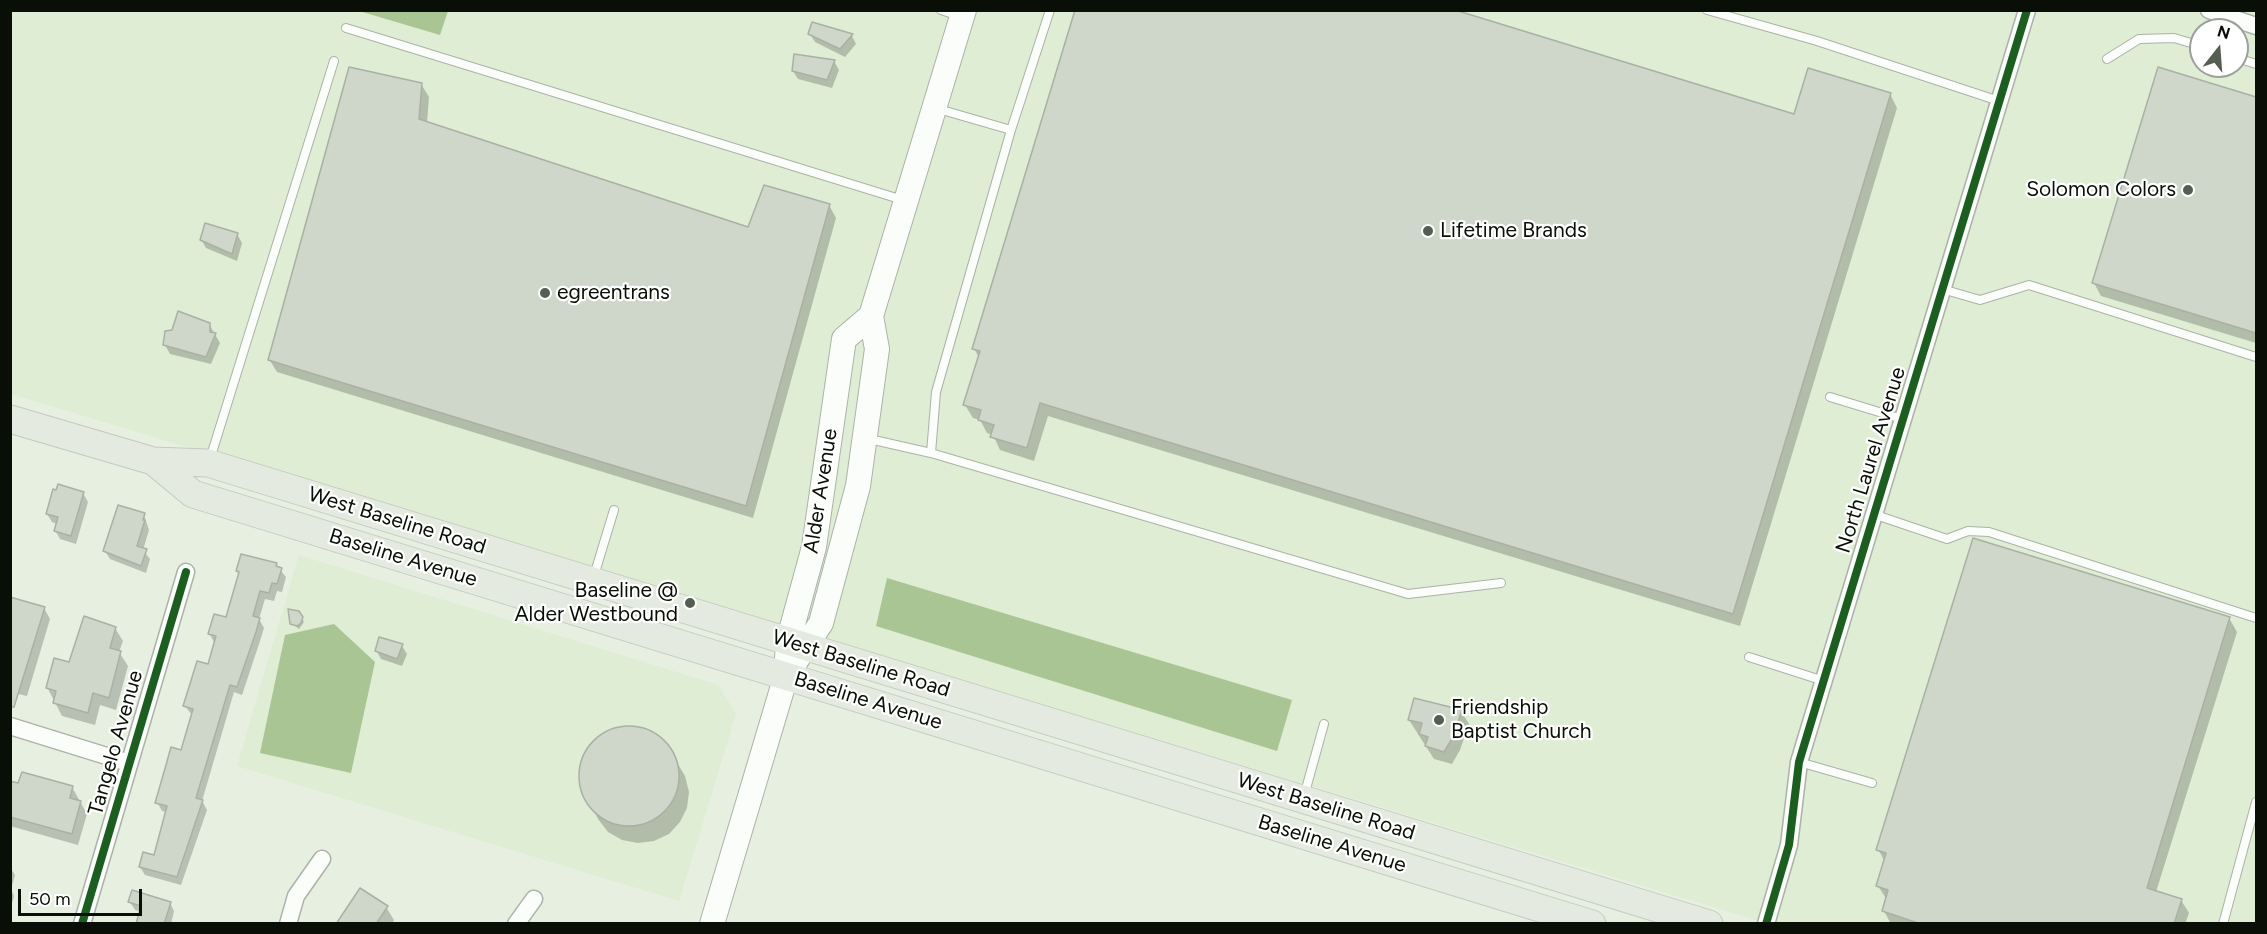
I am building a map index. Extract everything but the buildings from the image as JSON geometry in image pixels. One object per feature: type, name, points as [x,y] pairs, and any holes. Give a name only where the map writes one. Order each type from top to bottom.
[{"type":"main road","name":"Alder Avenue","points":[[797,645],[821,623],[840,559],[858,486],[877,350],[871,316],[934,108],[956,13]]},
{"type":"main road","name":"Alder Avenue","points":[[712,924],[797,645],[814,547],[844,339],[871,316]]},
{"type":"main road","name":"West Baseline Road","points":[[10,419],[153,461],[208,463],[1709,924]]},
{"type":"main road","name":"Baseline Avenue","points":[[153,461],[193,494],[1592,924]]},
{"type":"street","name":"North Laurel Avenue","points":[[1766,924],[1789,845],[1800,762],[2027,10]]},
{"type":"street","points":[[2210,10],[2235,14],[2256,26]]},
{"type":"street","name":"Tangelo Avenue","points":[[82,924],[186,572]]},
{"type":"street","points":[[10,726],[129,763]]},
{"type":"street","points":[[288,924],[296,896],[321,859]]},
{"type":"street","points":[[516,924],[534,899]]},
{"type":"lane","points":[[932,453],[936,393],[1011,130],[1050,10]]},
{"type":"lane","points":[[1707,10],[1817,42],[1999,101]]},
{"type":"lane","points":[[346,28],[906,201]]},
{"type":"lane","points":[[2107,59],[2139,39],[2174,38],[2189,42]]},
{"type":"lane","points":[[208,463],[334,61]]},
{"type":"lane","points":[[934,108],[1011,130]]},
{"type":"lane","points":[[1942,289],[1980,300],[2028,285],[2256,357]]},
{"type":"lane","points":[[1830,397],[1902,419]]},
{"type":"lane","points":[[865,438],[932,453],[1408,594],[1502,583]]},
{"type":"lane","points":[[593,581],[614,510]]},
{"type":"lane","points":[[1873,514],[1947,539],[1968,531],[1989,532],[2256,618]]},
{"type":"lane","points":[[1749,657],[1824,681]]},
{"type":"lane","points":[[1303,801],[1324,724]]},
{"type":"lane","points":[[1800,762],[1872,783]]},
{"type":"lane","points":[[2223,924],[2256,802]]},
{"type":"shaded area","points":[[448,10],[440,35],[359,11]]},
{"type":"shaded area","points":[[10,11],[2256,11],[2256,923],[1766,923],[11,394]]},
{"type":"shaded area","points":[[299,555],[718,685],[736,714],[679,901],[237,766]]},
{"type":"shaded area","points":[[887,578],[1292,700],[1277,751],[876,626]]},
{"type":"shaded area","points":[[334,624],[375,662],[351,773],[260,753],[285,635]]},
{"type":"cycle path","points":[[1766,924],[1789,845],[1799,762],[2027,10]]},
{"type":"cycle path","points":[[82,924],[186,572]]},
{"type":"place","name":"Solomon Colors","points":[[2188,190]]},
{"type":"place","name":"Lifetime Brands","points":[[1428,231]]},
{"type":"place","name":"egreentrans","points":[[545,293]]},
{"type":"place","name":"Baseline @ Alder Westbound","points":[[690,603]]},
{"type":"place","name":"Friendship Baptist Church","points":[[1439,720]]}]
